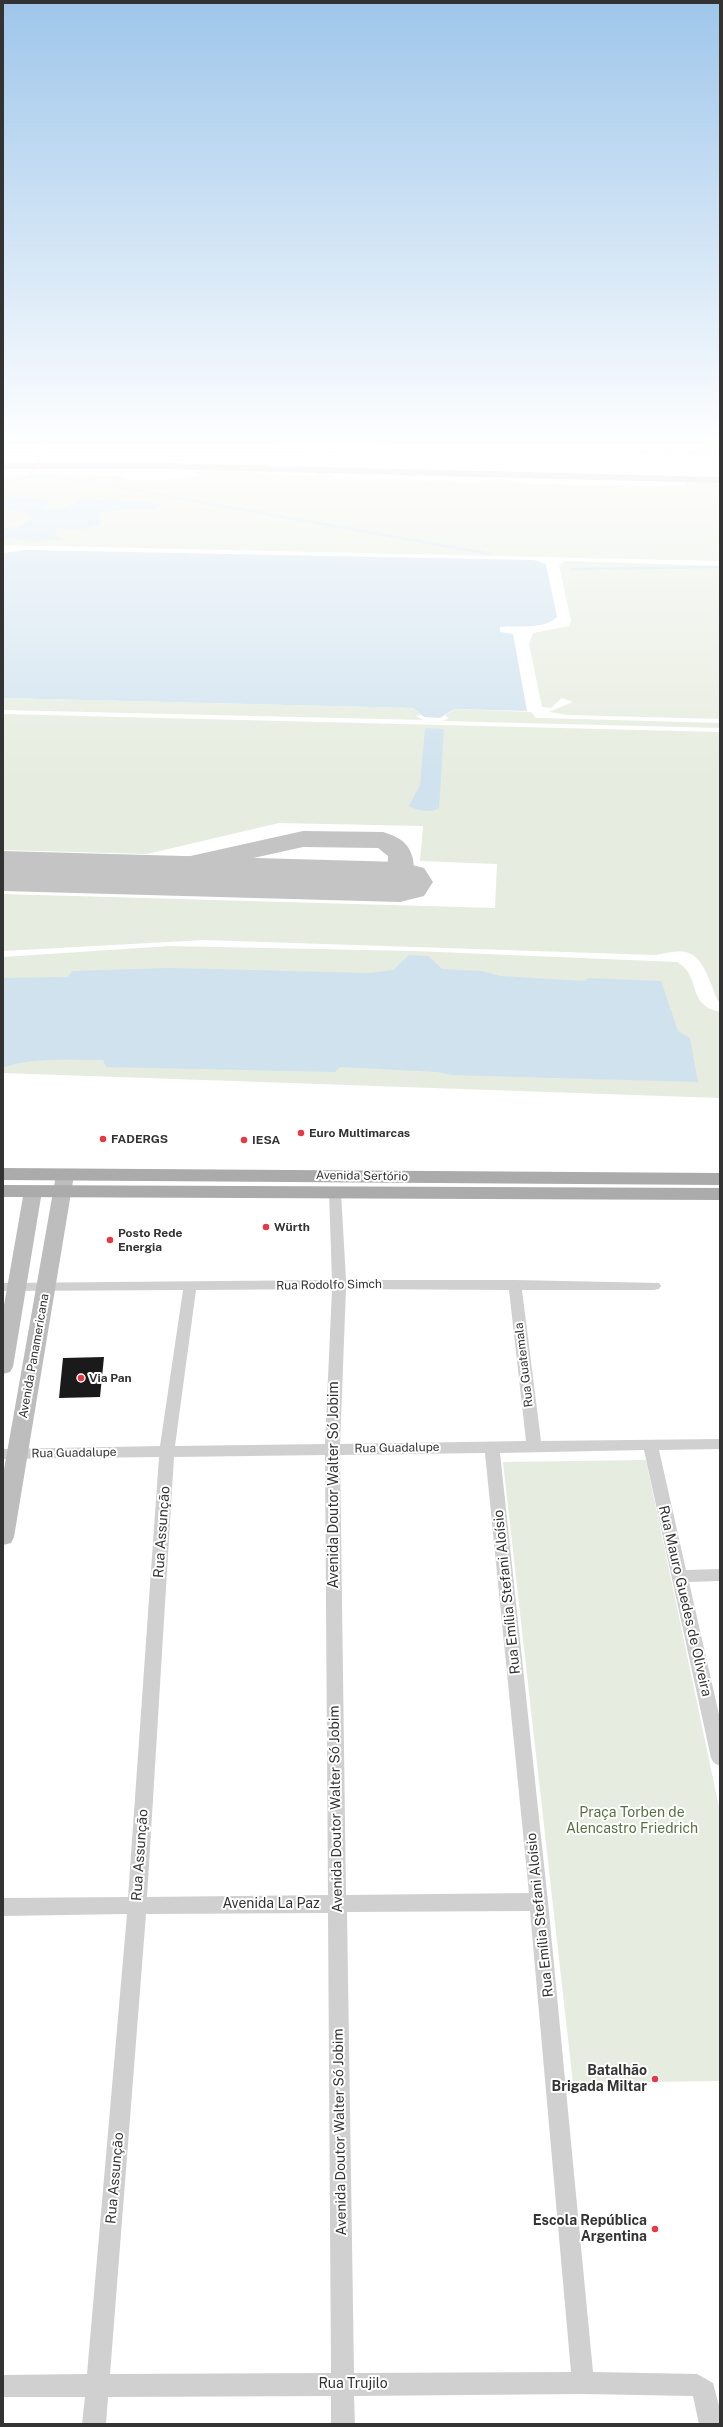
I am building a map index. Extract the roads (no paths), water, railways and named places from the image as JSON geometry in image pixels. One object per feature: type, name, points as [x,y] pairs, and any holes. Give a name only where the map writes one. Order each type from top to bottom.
[{"type":"main road","name":"Avenida Sertório","points":[[3,1174],[64,1183],[335,1193],[720,1194]]},
{"type":"main road","name":"Avenida Sertório","points":[[3,1191],[33,1191],[64,1183],[720,1178]]},
{"type":"main road","name":"Avenida Panamericana","points":[[3,1537],[10,1454],[46,1287],[64,1183]]},
{"type":"main road","points":[[3,1367],[10,1287],[33,1191]]},
{"type":"street","name":"Avenida Doutor Walter Só Jobim","points":[[335,1193],[339,1284],[332,1449],[343,2424]]},
{"type":"street","name":"Rua Rodolfo Simch","points":[[10,1287],[190,1287],[339,1284],[654,1286]]},
{"type":"street","name":"Rua Guatemala","points":[[514,1284],[534,1446]]},
{"type":"street","name":"Rua Assunção","points":[[94,2424],[137,1905],[167,1452],[190,1287]]},
{"type":"street","name":"Rua Guadalupe","points":[[10,1454],[720,1444]]},
{"type":"street","name":"Rua Mauro Guedes de Oliveira","points":[[650,1445],[720,1758]]},
{"type":"street","name":"Rua Emília Stefani Aloísio","points":[[492,1447],[539,1902],[584,2382]]},
{"type":"street","points":[[679,1576],[720,1575]]},
{"type":"street","name":"Avenida La Paz","points":[[3,1907],[539,1902]]},
{"type":"street","name":"Rua Trujilo","points":[[3,2386],[584,2382],[691,2385],[702,2388],[707,2397],[711,2424]]},
{"type":"water","points":[[3,557],[395,557],[534,560],[546,564],[557,617],[545,624],[500,627],[500,632],[513,634],[527,711],[454,709],[440,718],[424,717],[413,708],[3,698]]},
{"type":"water","points":[[425,728],[444,729],[439,808],[428,811],[409,806],[420,785]]},
{"type":"water","points":[[409,955],[428,956],[442,969],[482,971],[500,976],[585,981],[588,978],[661,981],[678,1031],[690,1038],[698,1082],[451,1075],[438,1072],[340,1067],[335,1072],[106,1067],[103,1060],[25,1062],[13,1064],[3,1068],[3,978],[68,977],[72,971],[170,968],[369,973],[393,970]]},
{"type":"waterway","points":[[572,569],[720,567]]},
{"type":"place","name":"Euro Multimarcas","points":[[301,1133]]},
{"type":"place","name":"FADERGS","points":[[103,1139]]},
{"type":"place","name":"IESA","points":[[244,1140]]},
{"type":"place","name":"Würth","points":[[266,1227]]},
{"type":"place","name":"Posto Rede Energia","points":[[110,1240]]},
{"type":"place","name":"Via Pan","points":[[81,1378]]},
{"type":"place","name":"Batalhão Brigada Miltar","points":[[655,2079]]},
{"type":"place","name":"Escola República Argentina","points":[[655,2229]]},
{"type":"park label","name":"Praça Torben de Alencastro Friedrich","points":[[632,1822]]}]
